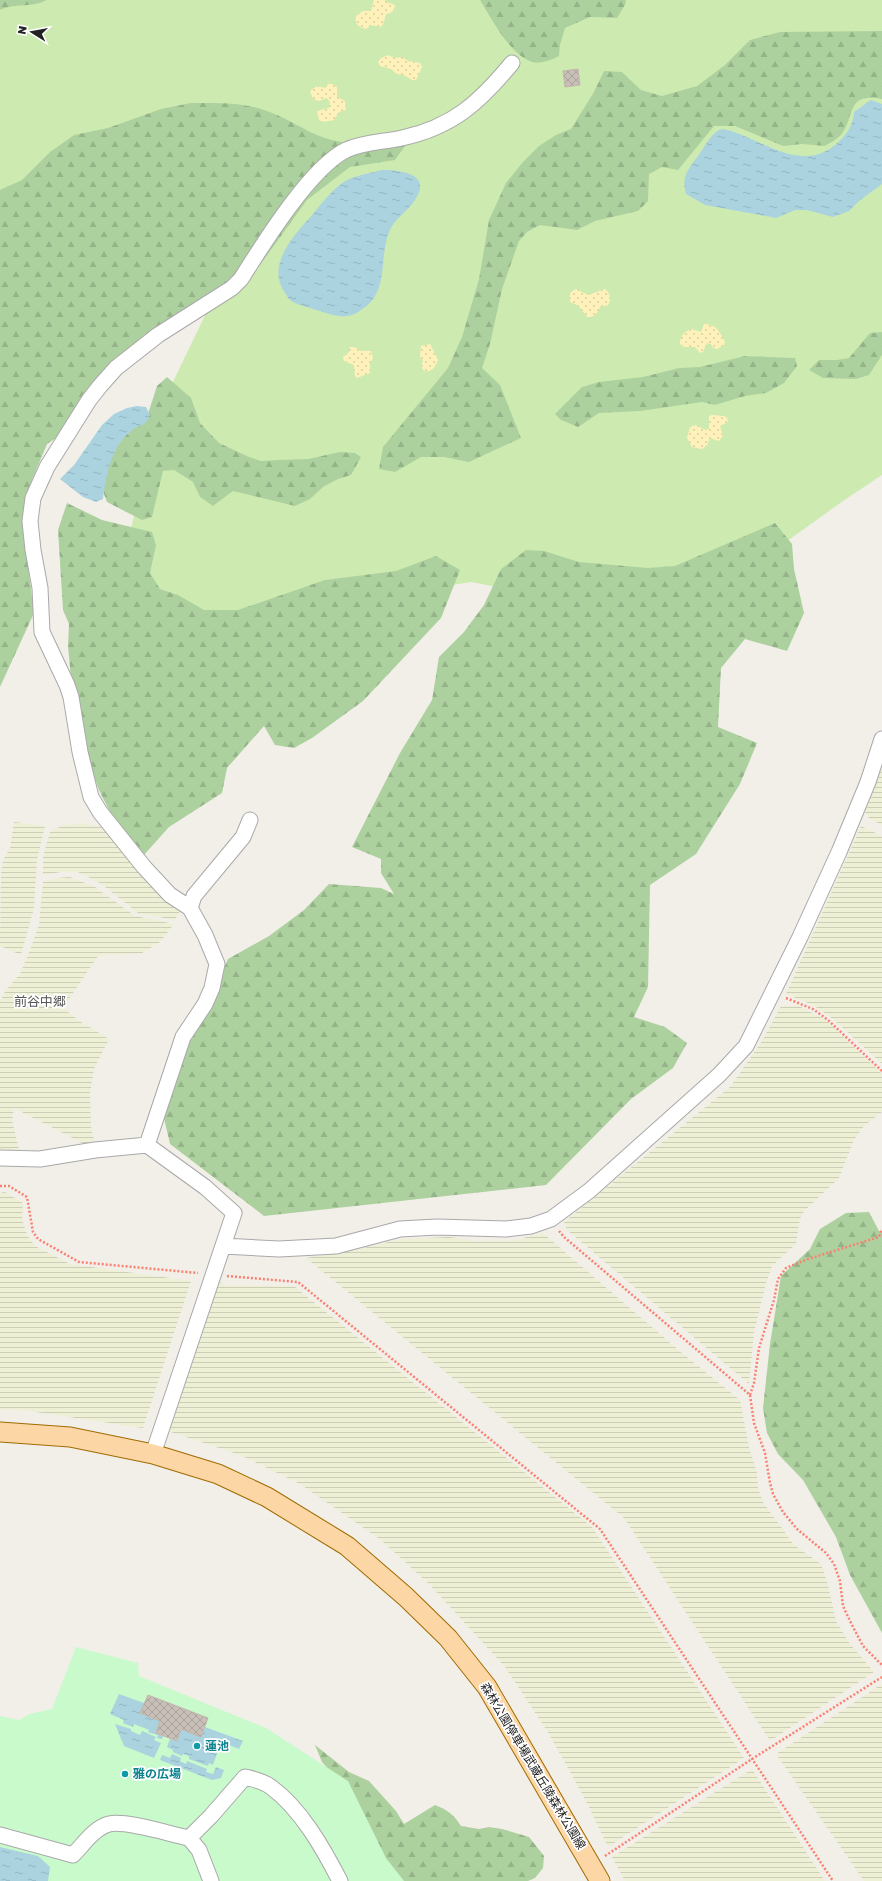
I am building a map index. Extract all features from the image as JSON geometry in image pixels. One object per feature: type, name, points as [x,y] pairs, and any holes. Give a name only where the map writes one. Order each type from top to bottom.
[{"type":"main road","name":"森林公園停車場武蔵丘陵森林公園線","points":[[0,1432],[70,1437],[153,1454],[218,1474],[267,1497],[347,1546],[406,1596],[448,1638],[487,1687],[596,1873]]},
{"type":"street","points":[[147,1144],[183,1037],[205,1004],[216,976],[217,964],[214,954],[190,908],[170,895],[144,867],[100,812],[91,797],[80,752],[71,697],[67,685],[42,632],[40,588],[33,550],[30,521],[34,498],[58,447],[100,386],[116,368],[158,335],[237,283],[295,200],[317,174],[334,158],[346,150],[424,132],[449,121],[476,103],[512,63]]},
{"type":"street","points":[[224,1246],[279,1249],[336,1246],[400,1229],[437,1227],[506,1230],[531,1226],[551,1219],[589,1191],[719,1075],[746,1046],[773,992],[838,852],[868,782],[882,739]]},
{"type":"street","points":[[190,908],[194,896],[242,837],[250,820]]},
{"type":"street","points":[[0,1158],[40,1159],[95,1150],[147,1144],[214,1194],[234,1213],[153,1454]]},
{"type":"street","points":[[188,1838],[211,1816],[245,1777],[258,1780],[270,1786],[286,1801],[306,1824],[340,1881]]},
{"type":"street","points":[[0,1836],[73,1855],[95,1832],[108,1824],[123,1823],[188,1838],[199,1850],[211,1881]]},
{"type":"path","points":[[773,992],[813,1009],[828,1020],[882,1070]]},
{"type":"path","points":[[0,1186],[8,1186],[27,1197],[33,1232],[38,1239],[79,1262],[298,1282],[600,1529],[833,1881]]},
{"type":"path","points":[[551,1219],[564,1237],[750,1395]]},
{"type":"path","points":[[882,1230],[879,1237],[808,1259],[786,1268],[778,1279],[774,1300],[759,1348],[754,1383],[750,1395],[754,1422],[765,1453],[773,1494],[783,1512],[797,1529],[826,1553],[834,1564],[840,1581],[843,1606],[851,1623],[863,1646],[882,1665]]},
{"type":"path","points":[[596,1873],[752,1759],[882,1677]]},
{"type":"green space","points":[[0,0],[882,0],[882,475],[843,501],[676,621],[471,582],[220,622],[140,610],[127,548],[155,419],[237,249],[0,243]]},
{"type":"green space","points":[[0,0],[47,0],[35,4],[0,10]]},
{"type":"green space","points":[[480,0],[626,0],[625,5],[617,18],[590,17],[565,28],[560,45],[559,56],[546,61],[533,62],[525,59],[510,45]]},
{"type":"green space","points":[[882,31],[882,99],[870,98],[862,99],[857,102],[853,107],[846,128],[841,135],[825,146],[802,144],[783,146],[735,126],[714,126],[678,170],[662,167],[649,174],[648,201],[638,211],[595,221],[577,230],[540,225],[527,232],[519,241],[502,289],[490,344],[482,368],[500,385],[521,438],[469,462],[444,457],[421,457],[395,472],[379,469],[383,447],[448,368],[462,337],[479,279],[489,220],[506,183],[523,162],[539,146],[556,135],[571,129],[594,92],[604,71],[622,72],[641,90],[662,96],[697,86],[725,65],[750,40],[780,32]]},
{"type":"green space","points":[[191,103],[228,104],[255,107],[278,115],[317,135],[339,142],[385,144],[408,142],[395,160],[350,167],[307,200],[260,265],[203,298],[153,333],[71,428],[47,444],[29,487],[23,525],[34,613],[0,687],[0,190],[22,180],[50,152],[74,135],[108,128],[161,109]]},
{"type":"green space","points":[[882,332],[882,355],[869,375],[856,379],[823,378],[809,370],[819,360],[849,358],[870,333]]},
{"type":"green space","points":[[745,356],[795,358],[797,366],[784,383],[766,393],[745,396],[715,405],[702,402],[640,411],[599,413],[578,427],[561,420],[555,414],[582,387],[599,382],[643,377],[679,368],[700,367]]},
{"type":"green space","points":[[167,377],[191,398],[200,423],[219,443],[249,457],[261,461],[308,459],[340,452],[355,453],[361,457],[351,475],[338,479],[323,487],[310,499],[295,506],[233,491],[213,506],[200,497],[193,482],[174,470],[163,471],[152,517],[142,520],[107,502],[101,486],[113,445],[128,429],[146,420],[157,386]]},
{"type":"green space","points":[[67,503],[102,520],[152,532],[156,545],[150,573],[160,589],[178,595],[204,610],[238,610],[325,580],[396,571],[436,556],[460,570],[441,618],[363,701],[312,738],[294,748],[275,745],[264,726],[227,768],[222,793],[169,827],[143,856],[116,824],[99,790],[82,744],[74,711],[68,646],[69,624],[63,610],[58,530]]},
{"type":"green space","points":[[775,523],[792,544],[794,569],[804,613],[787,651],[745,639],[721,668],[718,727],[757,743],[740,784],[696,854],[650,885],[648,987],[634,1017],[665,1027],[687,1043],[673,1068],[631,1099],[546,1185],[264,1216],[170,1144],[164,1118],[157,1101],[209,1002],[228,959],[269,936],[304,910],[329,884],[381,888],[394,894],[381,873],[381,859],[352,847],[400,753],[432,700],[439,657],[464,632],[484,605],[501,569],[526,550],[544,551],[579,562],[648,568],[675,566]]},
{"type":"green space","points":[[882,767],[882,825],[870,819],[865,813]]},
{"type":"green space","points":[[14,822],[45,826],[37,860],[34,908],[21,955],[0,946],[1,873],[3,860],[10,848]]},
{"type":"green space","points":[[84,823],[101,827],[110,836],[140,875],[168,904],[180,911],[175,920],[138,913],[100,883],[78,872],[61,872],[43,875],[43,857],[50,832],[63,825]]},
{"type":"green space","points":[[861,826],[882,836],[882,1064],[833,1019],[813,1005],[786,994]]},
{"type":"green space","points":[[70,877],[95,887],[135,916],[174,924],[160,942],[142,953],[98,956],[63,1008],[81,1022],[109,1039],[94,1069],[90,1093],[91,1127],[94,1140],[84,1144],[14,1108],[12,1120],[19,1150],[0,1150],[0,1001],[6,990],[20,974],[30,950],[39,925],[43,882],[58,878]]},
{"type":"green space","points":[[781,1006],[799,1006],[826,1020],[882,1074],[882,1112],[864,1126],[854,1140],[839,1178],[804,1211],[800,1219],[796,1244],[772,1266],[766,1283],[754,1333],[749,1384],[567,1230],[564,1222],[730,1087],[762,1041]]},
{"type":"green space","points":[[5,1192],[23,1203],[22,1219],[27,1235],[35,1246],[70,1264],[191,1281],[143,1428],[29,1411],[0,1409],[0,1193]]},
{"type":"green space","points":[[869,1212],[879,1231],[882,1231],[882,1633],[850,1575],[836,1537],[803,1480],[778,1454],[767,1433],[763,1408],[770,1344],[781,1276],[810,1249],[820,1229],[846,1213]]},
{"type":"green space","points":[[543,1233],[682,1353],[740,1400],[749,1447],[757,1473],[758,1488],[763,1502],[794,1545],[821,1564],[827,1581],[836,1621],[850,1644],[874,1672],[770,1741],[624,1518],[306,1258],[351,1251],[401,1239],[450,1237],[476,1241],[511,1241]]},
{"type":"green space","points":[[219,1282],[228,1285],[294,1286],[592,1527],[744,1758],[608,1847],[585,1799],[549,1734],[505,1667],[430,1585],[381,1540],[300,1484],[240,1455],[168,1431]]},
{"type":"green space","points":[[76,1647],[138,1663],[139,1676],[266,1728],[348,1781],[386,1858],[404,1881],[0,1881],[0,1716],[19,1720],[30,1714],[52,1709]]},
{"type":"green space","points":[[882,1684],[882,1881],[864,1881],[776,1754]]},
{"type":"green space","points":[[315,1745],[349,1772],[369,1781],[396,1811],[404,1824],[435,1805],[450,1813],[461,1826],[479,1829],[489,1827],[502,1829],[529,1837],[544,1856],[543,1868],[535,1878],[528,1881],[345,1881],[342,1784],[322,1762]]},
{"type":"green space","points":[[752,1769],[825,1881],[625,1881],[612,1857]]},
{"type":"sand","points":[[374,0],[385,0],[386,2],[395,5],[394,9],[386,14],[383,25],[380,27],[371,25],[366,29],[358,25],[356,16],[363,11],[371,11]]},
{"type":"sand","points":[[388,55],[395,58],[402,57],[408,61],[420,63],[422,67],[416,80],[412,80],[404,75],[397,74],[391,69],[380,66],[378,62],[381,58]]},
{"type":"sand","points":[[328,84],[333,84],[337,87],[337,97],[345,101],[346,110],[339,112],[334,120],[322,122],[319,120],[317,111],[329,108],[330,102],[327,98],[319,101],[313,99],[310,91],[317,86],[325,88]]},
{"type":"sand","points":[[576,289],[588,295],[605,289],[610,297],[610,301],[608,305],[600,307],[594,316],[587,317],[579,306],[570,302],[570,293]]},
{"type":"sand","points":[[704,324],[712,325],[717,329],[725,342],[723,346],[717,349],[713,348],[711,344],[707,343],[703,352],[700,353],[695,347],[684,347],[680,344],[684,333],[691,329],[701,332]]},
{"type":"sand","points":[[430,344],[438,360],[432,370],[424,371],[421,366],[423,361],[420,357],[421,346]]},
{"type":"sand","points":[[350,347],[354,347],[361,351],[371,351],[373,358],[370,363],[370,373],[357,378],[355,376],[354,365],[344,361],[343,357],[349,352]]},
{"type":"sand","points":[[709,416],[724,416],[727,418],[728,422],[720,426],[723,436],[719,441],[710,438],[707,445],[702,449],[692,447],[687,438],[690,427],[696,425],[705,430],[709,429]]},
{"type":"water","points":[[871,100],[882,104],[882,184],[859,201],[849,211],[833,217],[807,210],[795,210],[776,218],[705,205],[686,194],[684,182],[686,174],[710,138],[719,130],[724,129],[730,131],[784,153],[797,156],[810,156],[823,153],[839,142],[846,134],[850,126],[854,112]]},
{"type":"water","points":[[382,170],[405,172],[417,179],[420,184],[415,200],[395,222],[390,230],[380,282],[372,300],[364,308],[353,315],[343,316],[325,313],[294,303],[285,293],[280,282],[278,272],[280,261],[291,240],[328,196],[342,183],[355,177]]},
{"type":"water","points":[[137,406],[146,407],[150,415],[144,424],[133,429],[118,446],[110,462],[103,499],[96,502],[83,497],[60,479],[74,465],[102,425],[114,414],[127,408]]},
{"type":"water","points":[[119,1694],[144,1703],[160,1721],[156,1733],[163,1736],[162,1739],[157,1738],[158,1735],[148,1732],[149,1730],[134,1724],[133,1727],[123,1723],[124,1720],[110,1714]]},
{"type":"water","points":[[115,1724],[131,1729],[131,1731],[140,1735],[142,1731],[156,1737],[154,1740],[161,1743],[154,1758],[124,1746]]},
{"type":"water","points":[[205,1727],[243,1741],[239,1749],[221,1742],[213,1765],[209,1763],[208,1766],[189,1759],[189,1756],[183,1754],[182,1756],[173,1752],[173,1750],[167,1747],[170,1739],[177,1741],[181,1729],[201,1737]]},
{"type":"water","points":[[172,1754],[181,1758],[180,1761],[186,1764],[187,1761],[207,1769],[206,1772],[213,1774],[216,1767],[224,1770],[221,1778],[212,1780],[160,1760],[162,1755],[170,1758]]},
{"type":"water","points":[[0,1847],[38,1856],[50,1867],[48,1881],[0,1881]]},
{"type":"building","points":[[578,69],[580,85],[565,87],[563,71]]},
{"type":"building","points":[[148,1695],[208,1718],[201,1737],[181,1729],[177,1741],[156,1733],[160,1721],[140,1713]]},
{"type":"place","name":"蓮池","points":[[197,1746]]},
{"type":"place","name":"雅の広場","points":[[125,1774]]},
{"type":"district","name":"前谷中郷","points":[[40,1001]]}]
